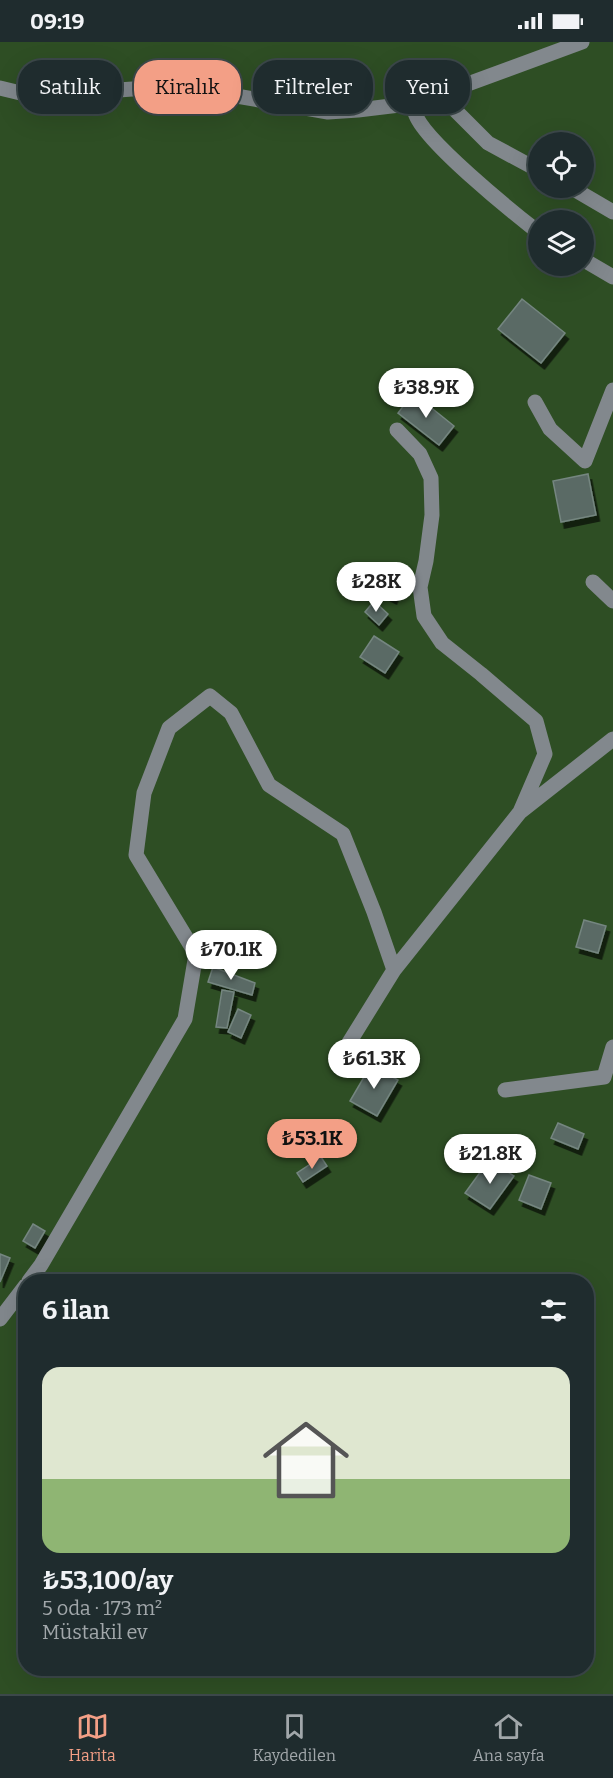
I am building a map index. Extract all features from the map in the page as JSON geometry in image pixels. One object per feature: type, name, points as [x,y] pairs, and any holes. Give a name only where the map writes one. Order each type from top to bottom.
[{"type":"street","points":[[470,83],[582,42]]},
{"type":"street","points":[[0,88],[33,96],[161,87],[213,92],[328,112],[385,106]]},
{"type":"street","points":[[416,114],[432,139],[496,199],[528,224]]},
{"type":"street","points":[[459,114],[488,143],[528,165]]},
{"type":"street","points":[[589,198],[613,212]]},
{"type":"street","points":[[594,266],[613,277]]},
{"type":"street","points":[[535,402],[550,429],[585,461],[613,390]]},
{"type":"street","points":[[397,430],[420,454],[430,478],[432,515],[420,587],[424,616],[442,643],[536,721],[544,754],[520,812]]},
{"type":"street","points":[[593,582],[613,601]]},
{"type":"street","points":[[34,1274],[185,1019],[196,954],[136,855],[144,793],[169,728],[210,696],[231,713],[269,785],[343,834],[394,970]]},
{"type":"street","points":[[342,1054],[394,970],[520,812],[613,740]]},
{"type":"street","points":[[505,1090],[604,1077],[613,1047]]},
{"type":"street","points":[[0,1319],[18,1295]]},
{"type":"green space","points":[[0,42],[613,42],[613,1694],[0,1694]]},
{"type":"building","points":[[522,299],[565,333],[541,363],[498,329]]},
{"type":"building","points":[[413,393],[454,426],[439,445],[398,413]]},
{"type":"building","points":[[588,474],[596,515],[561,522],[553,481]]},
{"type":"building","points":[[389,579],[399,584],[393,598],[383,593]]},
{"type":"building","points":[[374,601],[388,614],[379,625],[365,612]]},
{"type":"building","points":[[374,636],[399,652],[385,673],[360,657]]},
{"type":"building","points":[[584,920],[606,926],[598,953],[576,947]]},
{"type":"building","points":[[213,967],[255,983],[252,995],[208,982]]},
{"type":"building","points":[[222,990],[234,992],[227,1028],[216,1027]]},
{"type":"building","points":[[238,1009],[251,1015],[241,1038],[228,1032]]},
{"type":"building","points":[[371,1065],[398,1080],[377,1116],[350,1101]]},
{"type":"building","points":[[558,1123],[584,1134],[578,1149],[551,1138]]},
{"type":"building","points":[[321,1157],[327,1166],[303,1182],[297,1173]]},
{"type":"building","points":[[489,1160],[514,1176],[490,1209],[465,1193]]},
{"type":"building","points":[[529,1175],[551,1183],[541,1209],[519,1200]]},
{"type":"building","points":[[33,1224],[45,1231],[35,1248],[23,1241]]},
{"type":"building","points":[[0,1254],[10,1258],[0,1282]]}]
